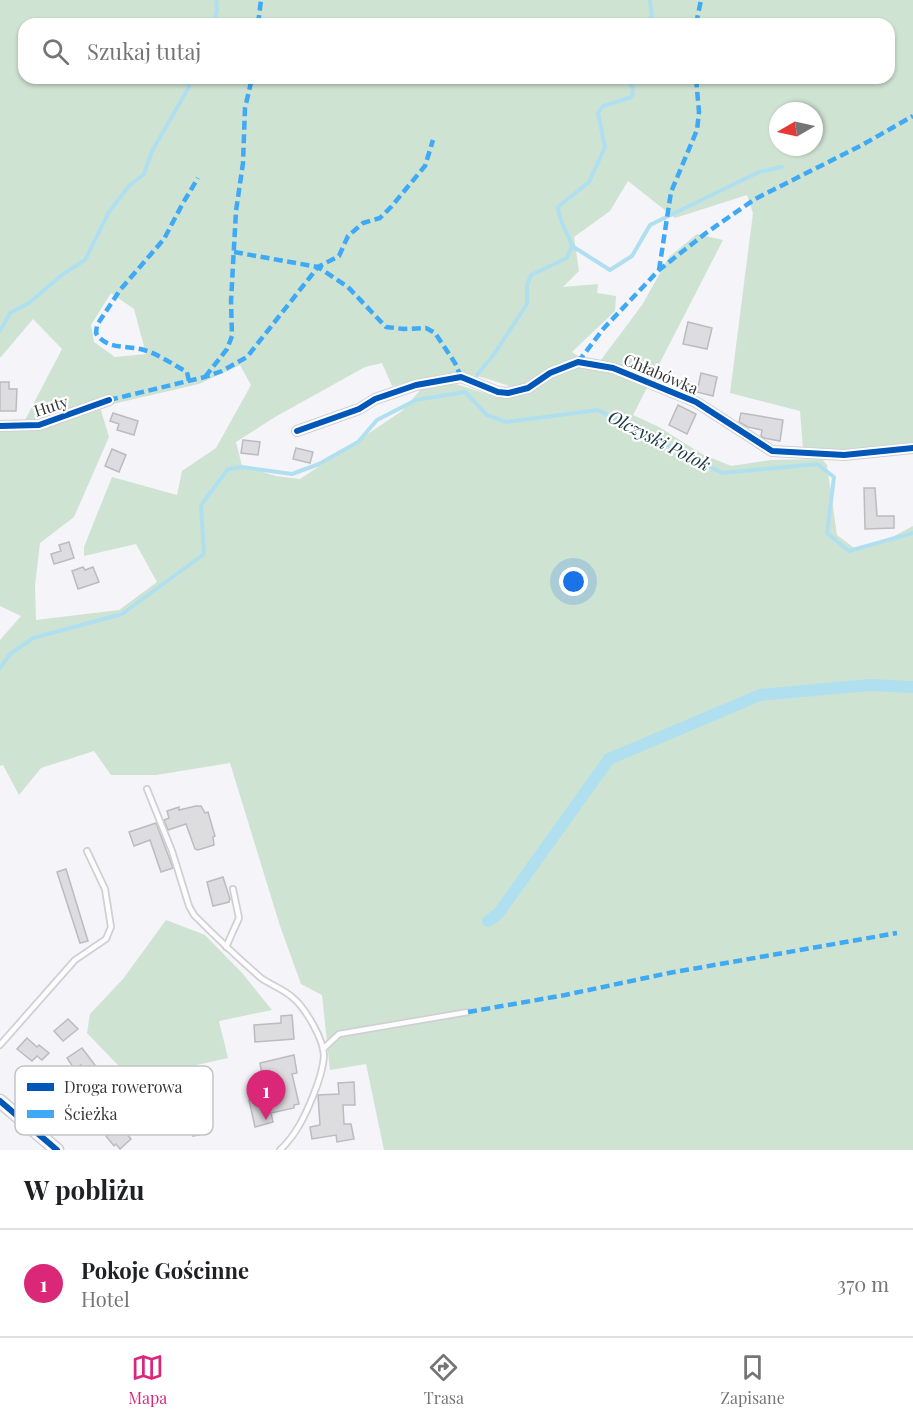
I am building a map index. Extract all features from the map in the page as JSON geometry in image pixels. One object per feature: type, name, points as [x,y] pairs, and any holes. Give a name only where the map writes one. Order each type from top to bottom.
[{"type":"street","name":"Chłabówka","points":[[297,431],[359,409],[375,399],[416,385],[461,377],[498,392],[508,393],[528,388],[550,373],[578,362],[614,368],[696,402],[772,451],[844,455],[913,448]]},
{"type":"street","name":"Huty","points":[[0,426],[39,425],[109,400]]},
{"type":"street","points":[[0,1101],[15,1114]]},
{"type":"street","points":[[40,1135],[57,1150]]},
{"type":"lane","points":[[147,789],[172,850],[189,906],[194,915],[264,980],[300,1004],[323,1049],[324,1058],[308,1110],[292,1137],[280,1150]]},
{"type":"lane","points":[[0,1045],[75,960],[106,939],[111,927],[105,889],[87,851]]},
{"type":"lane","points":[[226,947],[239,918],[233,889]]},
{"type":"lane","points":[[323,1049],[339,1034],[468,1012]]},
{"type":"green space","points":[[0,0],[913,0],[913,444],[848,453],[803,449],[800,411],[730,393],[753,213],[747,195],[675,218],[628,181],[610,211],[574,237],[579,271],[563,287],[598,284],[597,293],[616,296],[615,311],[572,352],[595,368],[642,305],[669,257],[697,234],[723,240],[633,415],[659,427],[702,454],[731,466],[771,460],[822,459],[827,465],[837,535],[857,550],[881,543],[913,526],[913,1150],[384,1150],[366,1064],[330,1070],[322,995],[301,984],[280,926],[230,763],[156,775],[111,775],[94,751],[41,768],[19,795],[3,765],[0,766],[0,640],[21,616],[0,606],[0,427],[24,422],[62,349],[33,319],[0,357]],"holes":[[[111,293],[134,309],[146,354],[115,357],[94,342],[91,325]],[[382,363],[392,386],[454,374],[486,378],[509,386],[493,396],[456,384],[422,388],[402,411],[300,479],[276,476],[242,466],[236,442],[275,417],[365,367]],[[240,365],[251,385],[216,448],[182,471],[177,495],[112,477],[84,547],[84,556],[136,544],[157,582],[119,610],[36,620],[35,586],[40,543],[74,517],[109,437],[100,407],[199,384]]]},
{"type":"green space","points":[[166,920],[205,935],[243,974],[272,1010],[219,1021],[228,1058],[192,1066],[119,1066],[87,1033],[90,1014],[123,979]]},
{"type":"building","points":[[688,322],[712,328],[707,349],[683,344]]},
{"type":"building","points":[[701,373],[717,377],[713,396],[697,392]]},
{"type":"building","points":[[0,382],[9,382],[9,389],[17,389],[16,411],[0,411]]},
{"type":"building","points":[[678,405],[696,414],[687,434],[669,425]]},
{"type":"building","points":[[113,413],[138,421],[134,435],[117,430],[119,424],[110,421]]},
{"type":"building","points":[[741,413],[783,420],[780,441],[764,438],[761,436],[762,430],[739,422]]},
{"type":"building","points":[[243,440],[260,442],[258,455],[241,453]]},
{"type":"building","points":[[296,448],[313,452],[310,463],[293,459]]},
{"type":"building","points":[[112,449],[126,455],[119,472],[105,466]]},
{"type":"building","points":[[864,488],[875,488],[877,516],[894,516],[894,528],[865,529]]},
{"type":"building","points":[[69,542],[74,558],[54,564],[51,554],[61,551],[59,545]]},
{"type":"building","points":[[83,567],[85,570],[93,567],[99,582],[78,589],[72,571]]},
{"type":"building","points":[[201,806],[205,813],[208,812],[215,836],[213,837],[214,845],[198,850],[195,849],[186,824],[168,830],[164,820],[169,818],[167,811],[179,807],[179,810]]},
{"type":"building","points":[[156,823],[173,868],[161,872],[150,840],[134,846],[129,832]]},
{"type":"building","points":[[66,869],[88,941],[80,943],[57,872]]},
{"type":"building","points":[[223,877],[229,902],[213,906],[207,882]]},
{"type":"building","points":[[292,1015],[294,1039],[255,1042],[254,1025],[281,1023],[281,1016]]},
{"type":"building","points":[[68,1019],[78,1029],[63,1041],[54,1031]]},
{"type":"building","points":[[27,1038],[37,1047],[39,1045],[49,1053],[42,1060],[37,1056],[32,1061],[17,1049]]},
{"type":"building","points":[[82,1048],[96,1066],[72,1066],[67,1058]]},
{"type":"building","points":[[294,1055],[297,1073],[292,1074],[299,1104],[294,1105],[294,1108],[271,1113],[273,1122],[255,1127],[249,1100],[277,1093],[274,1077],[271,1073],[262,1075],[260,1063]]},
{"type":"building","points":[[354,1082],[355,1105],[343,1105],[344,1124],[351,1124],[354,1139],[337,1142],[336,1135],[312,1139],[310,1127],[320,1125],[318,1095],[339,1094],[338,1083]]},
{"type":"building","points":[[128,1135],[131,1139],[120,1149],[116,1144],[114,1146],[106,1136]]},
{"type":"waterway","points":[[215,18],[216,0]]},
{"type":"waterway","points":[[650,0],[651,18]]},
{"type":"waterway","points":[[0,331],[10,313],[29,303],[63,274],[85,260],[109,212],[129,186],[144,174],[152,151],[189,84]]},
{"type":"waterway","points":[[477,375],[494,354],[527,304],[527,285],[531,275],[567,258],[572,246],[558,207],[589,182],[605,147],[598,113],[603,106],[632,97],[633,88],[630,84]]},
{"type":"waterway","points":[[572,246],[610,270],[632,256],[650,225],[759,172],[782,167]]},
{"type":"waterway","name":"Olczyski Potok","points":[[0,668],[10,654],[33,638],[122,614],[204,554],[201,505],[228,469],[242,467],[292,474],[319,464],[358,442],[377,420],[416,400],[465,392],[487,415],[506,422],[598,410],[722,473],[817,464],[834,477],[827,533],[849,551],[913,533]]},
{"type":"waterway","points":[[488,921],[498,914],[609,759],[760,695],[870,685],[913,687]]},
{"type":"marked path","points":[[259,18],[261,0]]},
{"type":"marked path","points":[[697,18],[701,0]]},
{"type":"marked path","points":[[205,377],[227,349],[232,336],[231,301],[236,211],[243,163],[245,108],[251,84]]},
{"type":"marked path","points":[[659,270],[671,192],[697,130],[699,112],[697,84]]},
{"type":"marked path","points":[[578,362],[604,328],[659,270],[706,233],[755,199],[862,145],[913,116]]},
{"type":"marked path","points":[[109,400],[205,377],[222,371],[247,357],[318,267],[339,256],[348,236],[363,223],[380,218],[391,207],[425,166],[433,140]]},
{"type":"marked path","points":[[189,381],[187,372],[160,357],[144,350],[111,345],[96,333],[97,325],[120,290],[164,239],[198,178]]},
{"type":"marked path","points":[[234,252],[318,267],[348,287],[386,327],[426,328],[435,333],[455,363],[461,377]]},
{"type":"marked path","points":[[468,1012],[669,973],[897,933]]},
{"type":"cycle path","points":[[297,431],[359,409],[375,399],[416,385],[461,377],[498,392],[508,393],[528,388],[550,373],[578,362],[613,368],[696,402],[772,451],[844,455],[913,448]]},
{"type":"cycle path","points":[[0,426],[39,425],[109,400]]},
{"type":"cycle path","points":[[0,1101],[15,1114]]},
{"type":"cycle path","points":[[40,1135],[57,1150]]},
{"type":"place","name":"Pokoje Gościnne","points":[[266,1120]]}]
